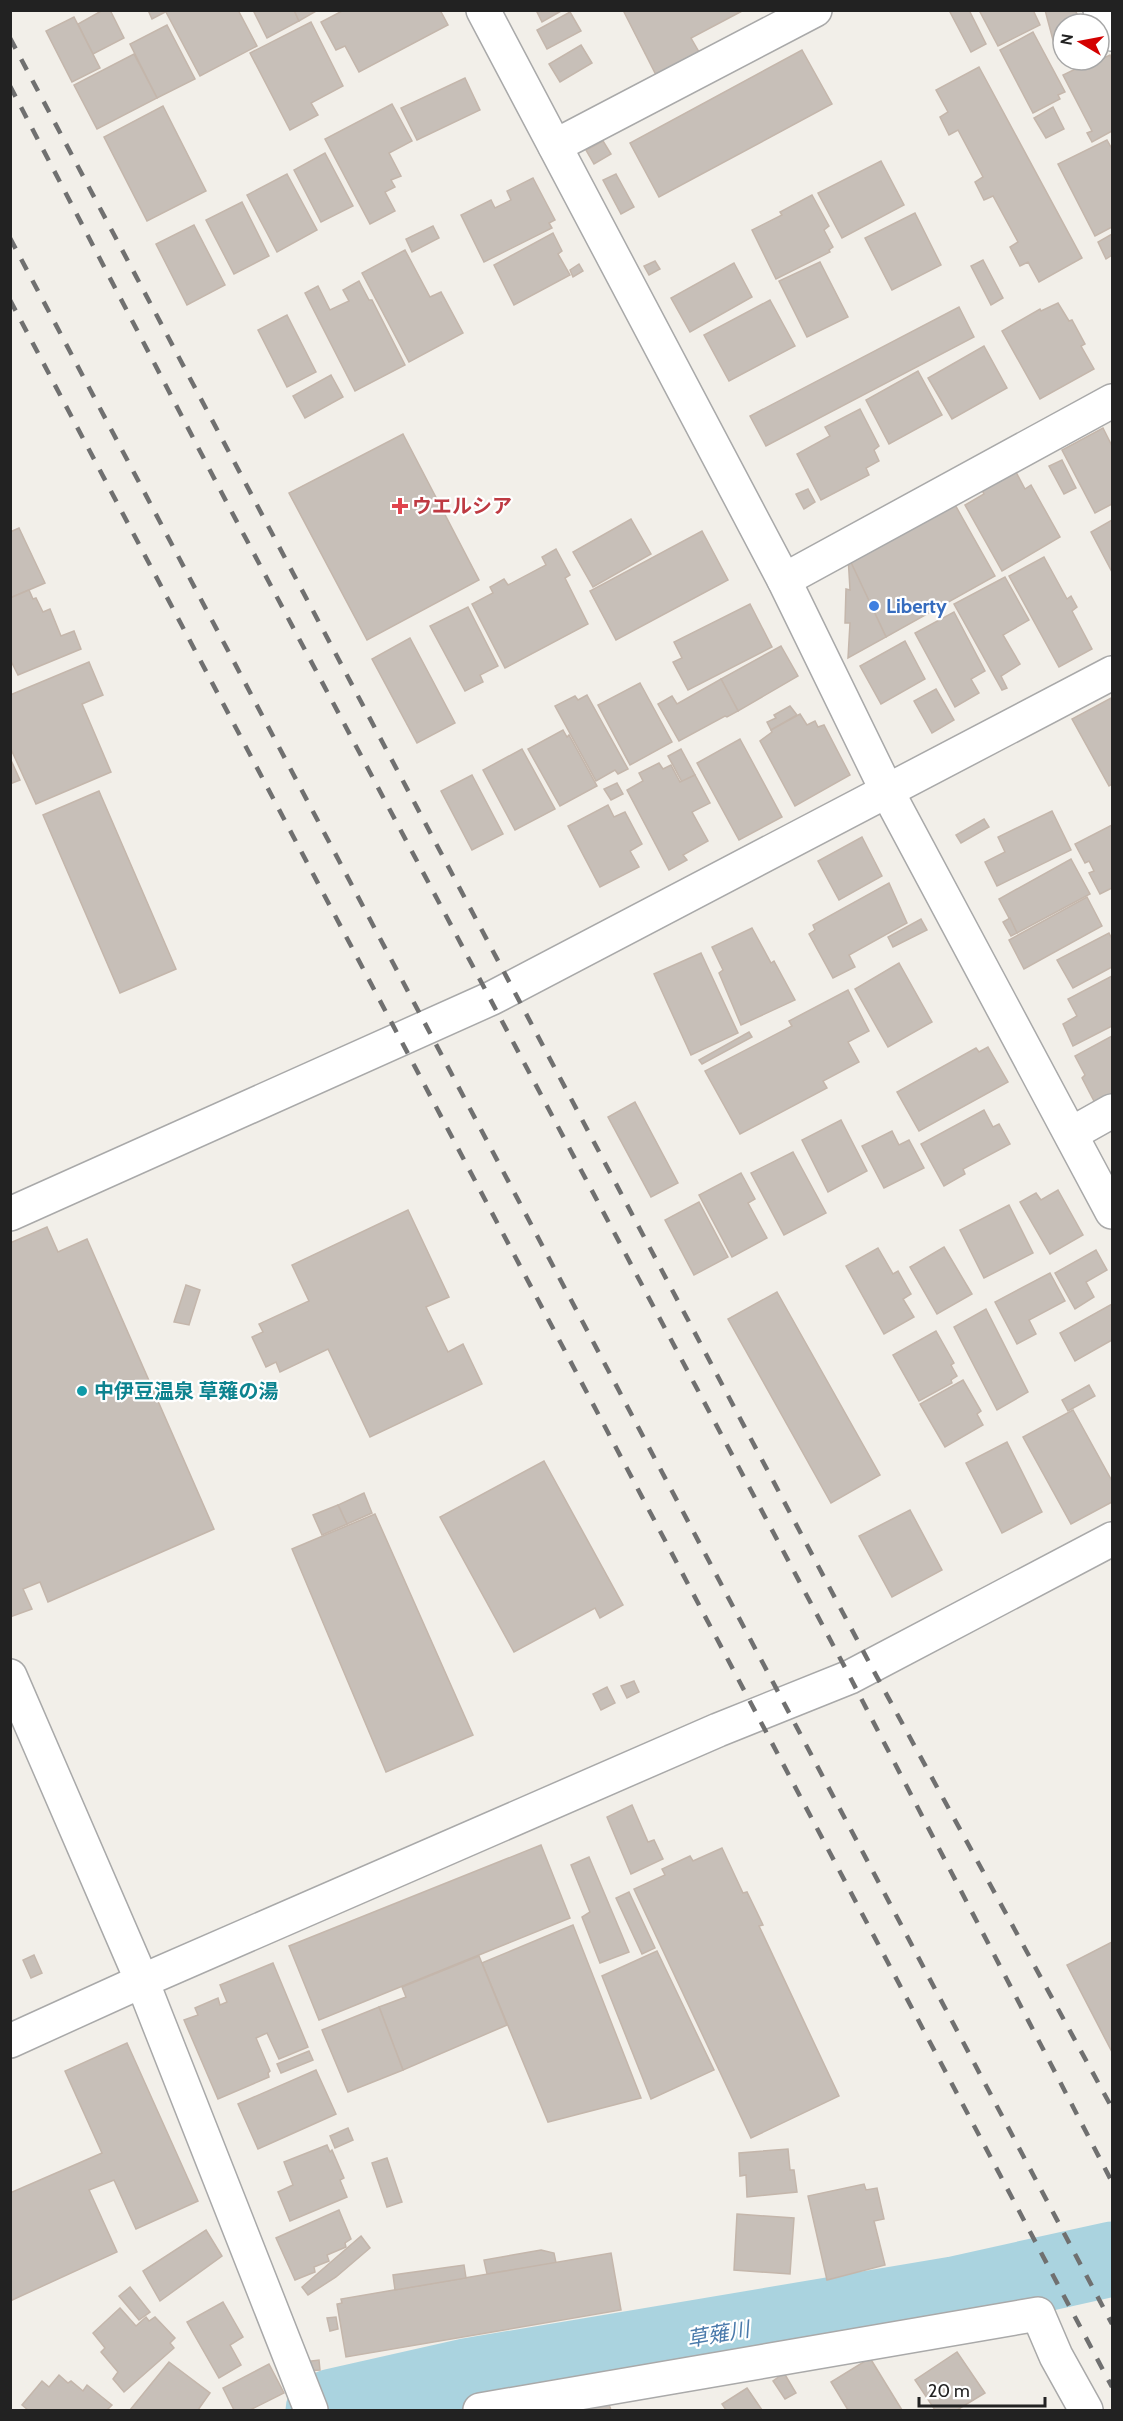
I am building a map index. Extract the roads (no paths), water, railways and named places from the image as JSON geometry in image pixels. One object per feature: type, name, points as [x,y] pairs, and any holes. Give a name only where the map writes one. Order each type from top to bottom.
[{"type":"street","points":[[483,10],[784,580],[887,791],[1113,1212]]},
{"type":"street","points":[[555,146],[815,10]]},
{"type":"street","points":[[1100,10],[1113,34]]},
{"type":"street","points":[[784,580],[1113,401]]},
{"type":"street","points":[[10,1214],[492,998],[1113,673]]},
{"type":"street","points":[[1071,1134],[1113,1111]]},
{"type":"street","points":[[10,2041],[717,1730],[850,1677],[1113,1539]]},
{"type":"street","points":[[10,1676],[142,1982],[311,2410]]},
{"type":"street","points":[[480,2410],[1038,2314],[1056,2356],[1086,2410]]},
{"type":"waterway","name":"草薙川","points":[[323,2410],[466,2376],[954,2294],[1112,2259]]},
{"type":"railway","points":[[10,38],[871,1666],[1112,2108]]},
{"type":"railway","points":[[10,86],[227,503],[850,1677],[1112,2182]]},
{"type":"railway","points":[[10,238],[1112,2324]]},
{"type":"railway","points":[[10,300],[1112,2387]]},
{"type":"place","name":"ウエルシア","points":[[400,506]]},
{"type":"place","name":"Liberty","points":[[874,606]]},
{"type":"place","name":"中伊豆温泉 草薙の湯","points":[[82,1391]]}]
